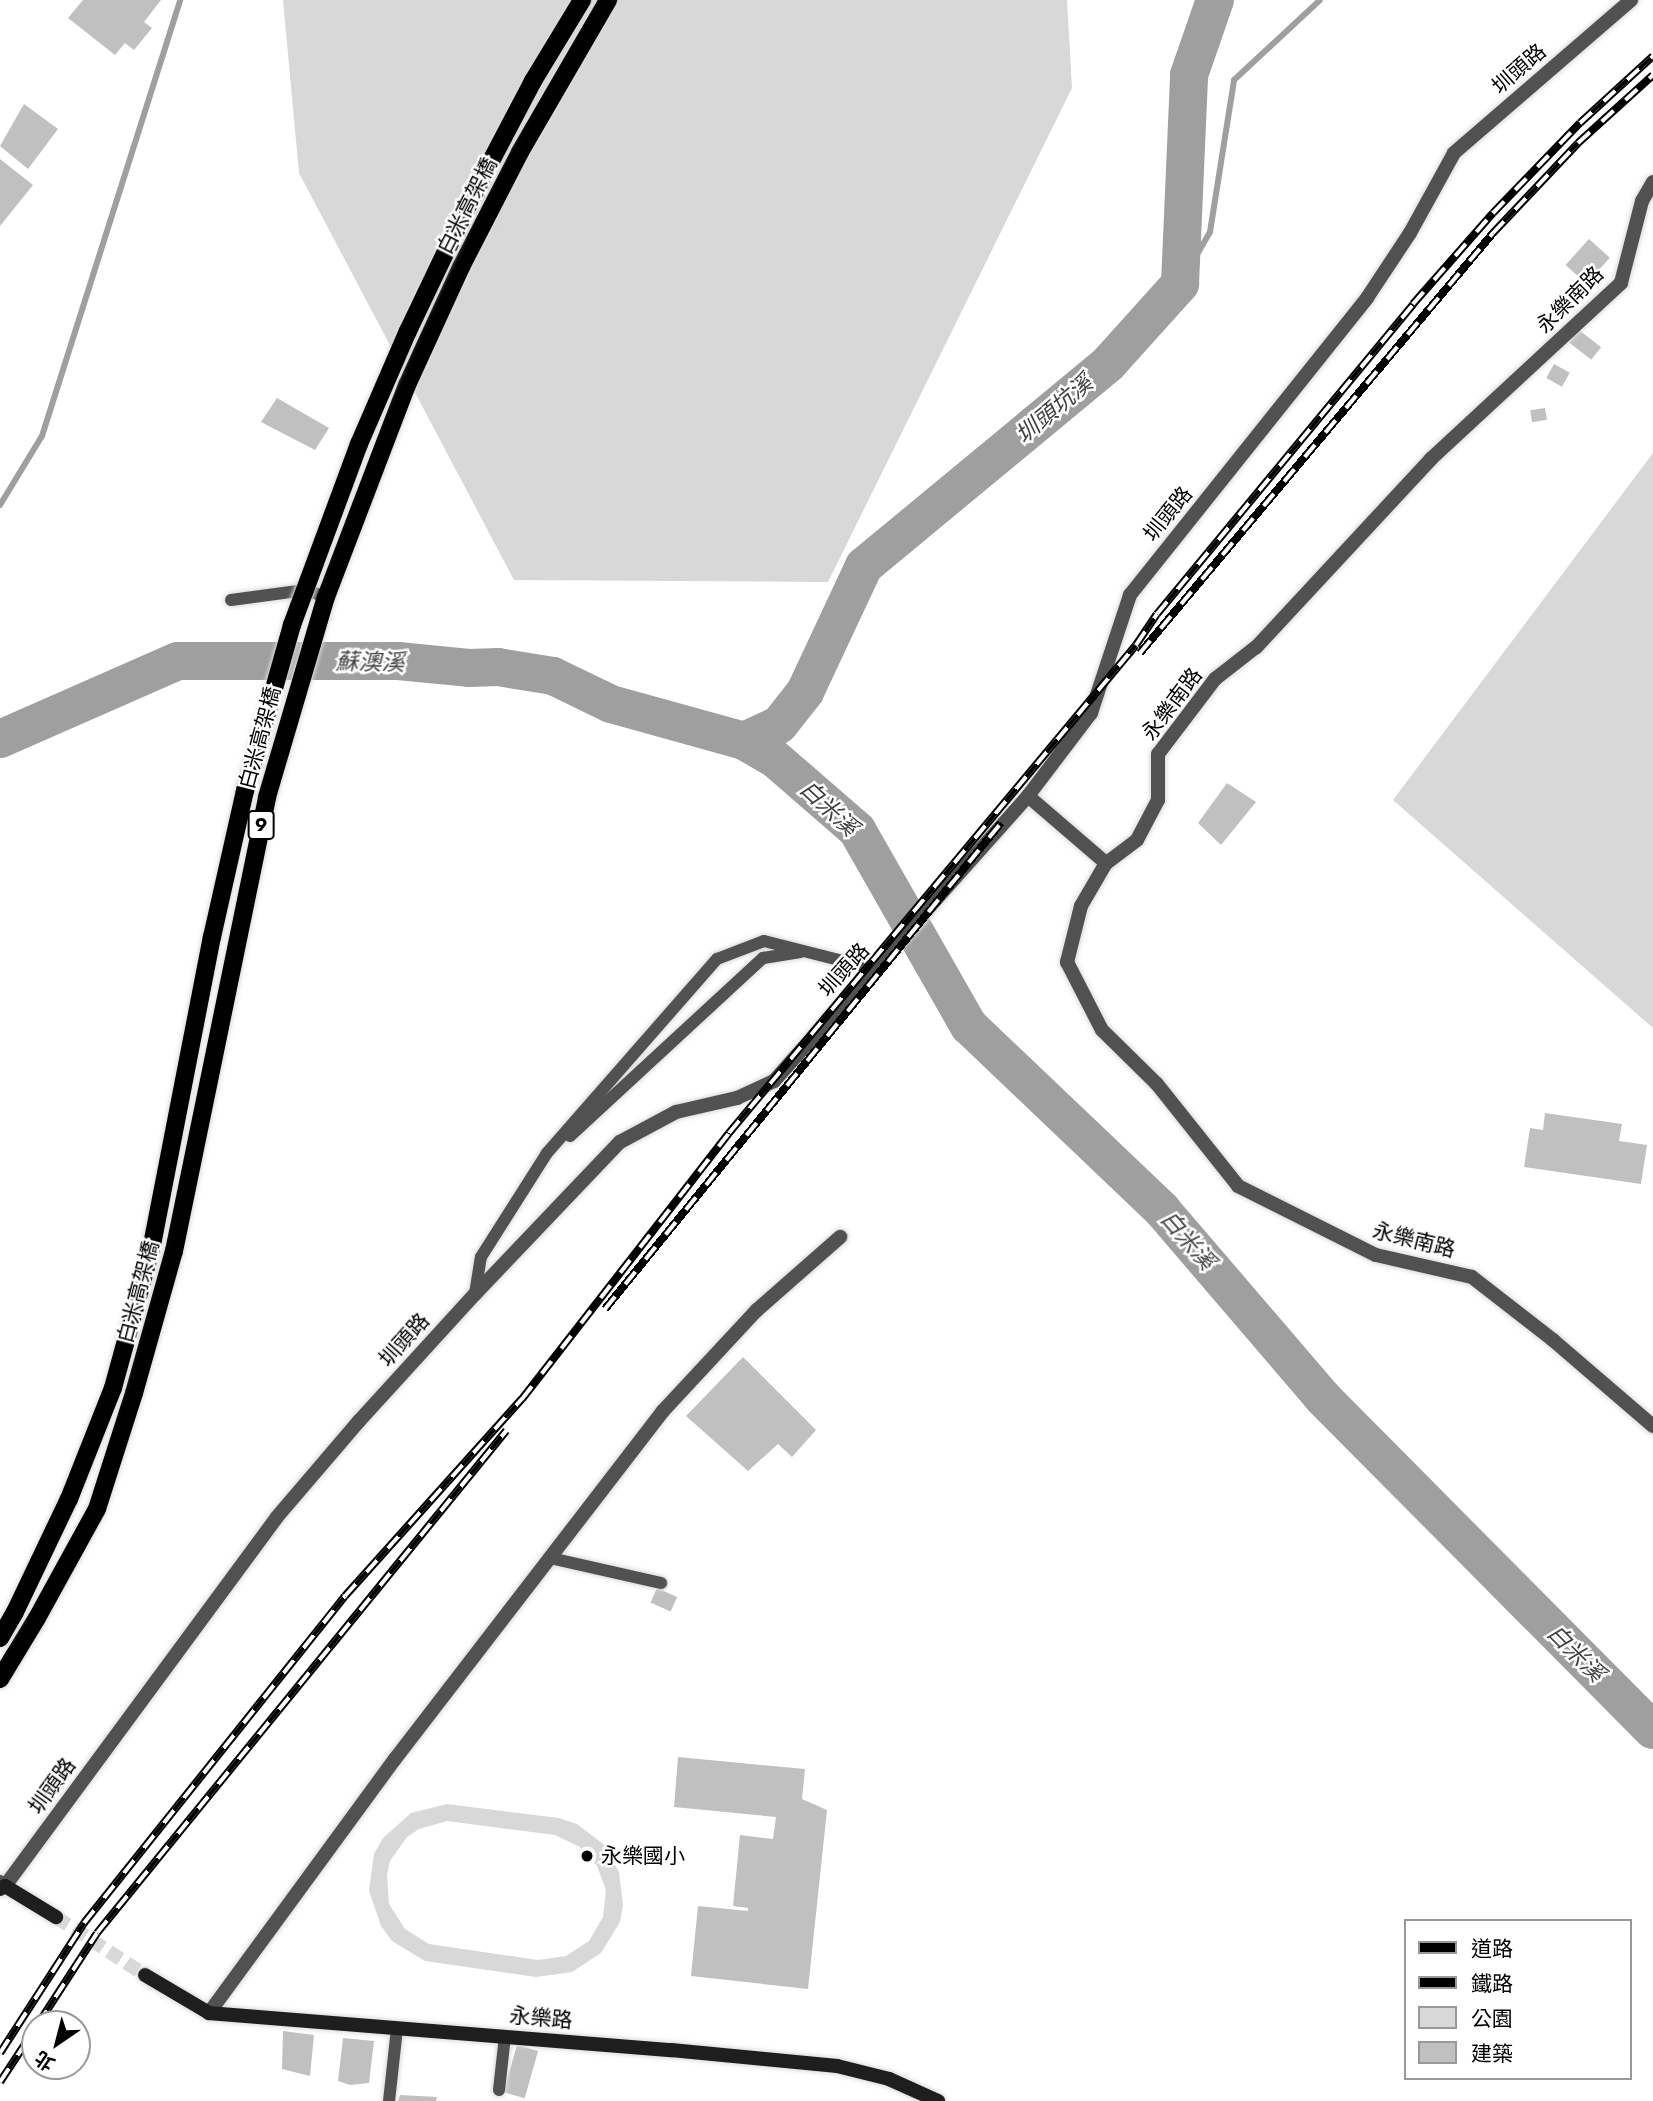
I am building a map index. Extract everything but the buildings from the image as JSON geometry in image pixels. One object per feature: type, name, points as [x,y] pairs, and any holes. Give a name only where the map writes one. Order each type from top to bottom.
[{"type":"main road","name":"白米高架橋","points":[[0,1638],[16,1612],[69,1499],[113,1388],[152,1245],[212,937],[245,791],[305,590],[359,444],[408,331],[520,105],[582,0]]},
{"type":"main road","name":"白米高架橋","points":[[0,1679],[97,1508],[134,1393],[174,1251],[267,797],[326,597],[407,386],[461,267],[520,152],[607,0]]},
{"type":"street","name":"圳頭路","points":[[2,1885],[277,1517],[359,1421],[475,1294],[620,1142],[676,1112],[737,1098],[774,1081],[1028,796],[1091,713],[1130,595],[1367,298],[1410,233],[1454,153],[1631,0]]},
{"type":"street","name":"永樂南路","points":[[1653,182],[1642,201],[1620,283],[1431,459],[1256,648],[1215,679],[1158,754],[1158,800],[1137,840],[1106,863],[1081,906],[1068,962],[1102,1030],[1157,1084],[1238,1186],[1376,1255],[1472,1277],[1553,1340],[1653,1426]]},
{"type":"street","points":[[1028,796],[1106,863]]},
{"type":"street","points":[[209,2013],[395,1759],[663,1411],[757,1310],[841,1237]]},
{"type":"street","points":[[2,1885],[56,1917]]},
{"type":"street","name":"永樂路","points":[[145,1975],[209,2013],[837,2066],[889,2079],[938,2101]]},
{"type":"lane","points":[[232,600],[305,590],[326,597]]},
{"type":"lane","points":[[475,1294],[481,1256],[547,1153],[717,959],[764,941],[871,968]]},
{"type":"lane","points":[[547,1153],[579,1129],[763,958],[806,951]]},
{"type":"lane","points":[[550,1558],[661,1583]]},
{"type":"lane","points":[[389,2101],[397,2028]]},
{"type":"lane","points":[[499,2090],[505,2036]]},
{"type":"green space","points":[[283,0],[1067,0],[1072,88],[828,582],[514,580],[299,173]]},
{"type":"green space","points":[[1653,453],[1653,1028],[1393,800]]},
{"type":"green space","points":[[447,1804],[559,1818],[577,1824],[603,1844],[619,1872],[623,1905],[620,1922],[601,1953],[572,1972],[536,1977],[425,1961],[392,1941],[381,1926],[369,1891],[374,1854],[383,1838],[411,1813]],"holes":[[[447,1821],[555,1835],[580,1847],[597,1866],[606,1890],[603,1917],[589,1941],[566,1956],[538,1960],[429,1944],[405,1929],[389,1904],[387,1875],[390,1861],[407,1837],[419,1829]]]},
{"type":"waterway","points":[[0,505],[42,436],[180,0]]},
{"type":"waterway","name":"圳頭坑溪","points":[[744,741],[779,725],[805,692],[864,566],[1108,364],[1180,284],[1189,75],[1215,0]]},
{"type":"waterway","points":[[1180,284],[1210,232],[1234,80],[1320,0]]},
{"type":"waterway","name":"白米溪","points":[[0,739],[178,661],[398,661],[469,668],[498,667],[553,676],[611,704],[744,741],[774,758],[857,830],[969,1026],[1162,1210],[1323,1398],[1653,1730]]},
{"type":"tunnel","points":[[56,1917],[145,1975]]},
{"type":"railway","points":[[0,2053],[84,1923],[345,1596],[522,1399],[729,1133],[1136,645],[1157,614],[1413,304],[1493,213],[1580,123],[1653,56]]},
{"type":"railway","points":[[1140,653],[1493,233],[1578,143],[1653,75]]},
{"type":"railway","points":[[605,1309],[1001,823]]},
{"type":"railway","points":[[47,2010],[97,1933],[506,1431]]},
{"type":"railway","points":[[0,2082],[21,2050]]},
{"type":"place","name":"永樂國小","points":[[587,1856]]},
{"type":"water label","name":"蘇澳溪","points":[[370,662]]}]
